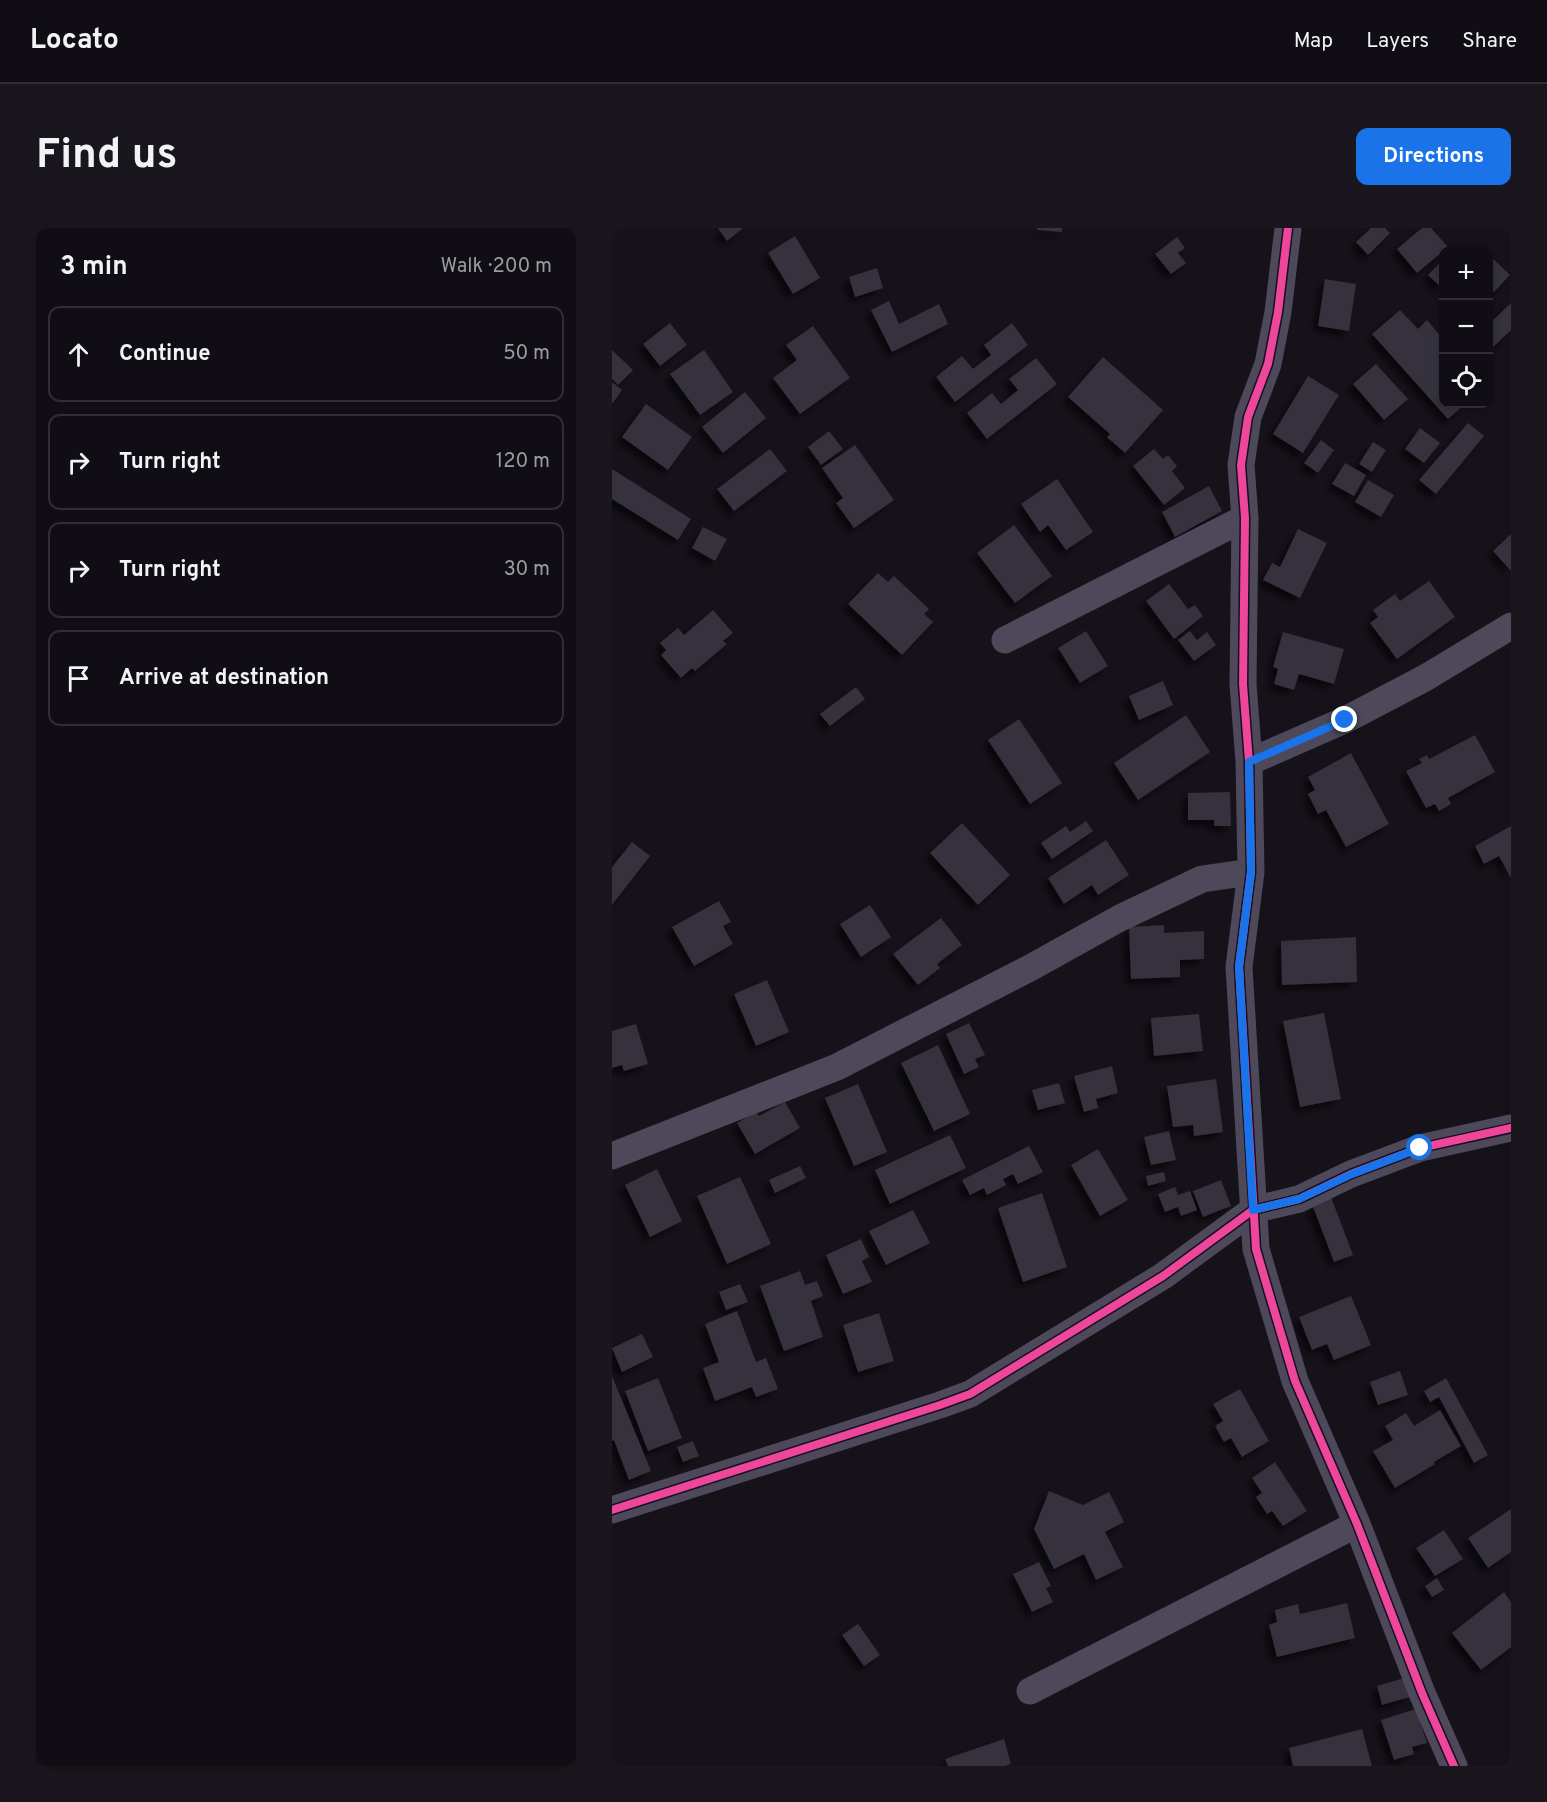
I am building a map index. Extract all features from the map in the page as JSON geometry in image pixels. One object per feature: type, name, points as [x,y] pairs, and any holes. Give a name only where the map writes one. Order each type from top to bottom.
[{"type":"street","points":[[1288,228],[1278,312],[1268,364],[1248,417],[1241,465],[1245,518],[1243,684],[1249,762],[1251,872],[1239,967],[1256,1249],[1294,1381],[1358,1524],[1422,1693],[1454,1766]]},
{"type":"street","points":[[1005,640],[1245,518]]},
{"type":"street","points":[[1249,762],[1345,720],[1425,678],[1511,626]]},
{"type":"street","points":[[612,1156],[837,1066],[1030,968],[1120,918],[1202,879],[1251,872]]},
{"type":"street","points":[[612,1510],[970,1394],[1163,1276],[1253,1210],[1299,1199],[1352,1174],[1420,1148],[1511,1128]]},
{"type":"street","points":[[1030,1691],[1358,1524]]},
{"type":"building","points":[[718,228],[743,228],[727,241]]},
{"type":"building","points":[[1037,228],[1062,228],[1062,232],[1037,230]]},
{"type":"building","points":[[1371,228],[1385,228],[1390,233],[1368,255],[1356,242]]},
{"type":"building","points":[[1422,228],[1431,228],[1447,246],[1439,246],[1439,255],[1417,273],[1397,249]]},
{"type":"building","points":[[795,236],[820,278],[793,294],[768,253]]},
{"type":"building","points":[[1177,237],[1185,248],[1178,253],[1186,263],[1171,274],[1155,254]]},
{"type":"building","points":[[1493,259],[1510,275],[1493,291]]},
{"type":"building","points":[[1439,264],[1439,285],[1428,275]]},
{"type":"building","points":[[877,268],[883,288],[855,297],[849,277]]},
{"type":"building","points":[[1325,279],[1356,284],[1349,331],[1318,326]]},
{"type":"building","points":[[889,301],[899,324],[939,304],[948,324],[892,352],[871,310]]},
{"type":"building","points":[[1511,303],[1511,330],[1493,347],[1493,320]]},
{"type":"building","points":[[1400,310],[1418,329],[1427,320],[1439,334],[1439,408],[1460,408],[1448,419],[1372,334]]},
{"type":"building","points":[[670,323],[687,345],[660,366],[643,344]]},
{"type":"building","points":[[1012,323],[1028,345],[955,402],[936,377],[962,356],[973,369],[991,355],[984,345]]},
{"type":"building","points":[[813,326],[850,378],[800,414],[773,378],[797,360],[786,345]]},
{"type":"building","points":[[612,350],[633,370],[618,385],[612,379]]},
{"type":"building","points":[[704,350],[733,392],[700,415],[670,374]]},
{"type":"building","points":[[1103,357],[1163,410],[1125,453],[1107,437],[1110,434],[1068,397]]},
{"type":"building","points":[[1036,358],[1057,384],[987,439],[967,413],[992,393],[1001,404],[1018,390],[1009,379]]},
{"type":"building","points":[[1376,364],[1408,399],[1384,420],[1353,384]]},
{"type":"building","points":[[1308,376],[1339,395],[1303,453],[1273,434]]},
{"type":"building","points":[[612,382],[622,390],[612,404]]},
{"type":"building","points":[[745,392],[766,418],[723,453],[702,427]]},
{"type":"building","points":[[646,404],[692,437],[668,470],[622,437]]},
{"type":"building","points":[[1468,423],[1484,436],[1436,494],[1419,480]]},
{"type":"building","points":[[1420,428],[1440,443],[1424,463],[1405,449]]},
{"type":"building","points":[[829,431],[843,449],[821,465],[808,447]]},
{"type":"building","points":[[1321,440],[1334,450],[1318,473],[1304,463]]},
{"type":"building","points":[[1373,442],[1386,450],[1372,472],[1359,464]]},
{"type":"building","points":[[855,445],[894,500],[854,528],[836,503],[843,498],[822,468]]},
{"type":"building","points":[[770,449],[787,471],[734,511],[717,489]]},
{"type":"building","points":[[1154,449],[1163,459],[1168,455],[1177,466],[1172,471],[1185,488],[1164,505],[1133,466]]},
{"type":"building","points":[[1345,463],[1366,475],[1354,496],[1332,484]]},
{"type":"building","points":[[612,469],[691,519],[678,540],[612,499]]},
{"type":"building","points":[[1057,479],[1093,532],[1066,550],[1048,525],[1040,532],[1021,504]]},
{"type":"building","points":[[1368,480],[1394,495],[1381,517],[1355,502]]},
{"type":"building","points":[[1209,486],[1222,511],[1175,537],[1162,512]]},
{"type":"building","points":[[1014,525],[1052,576],[1015,603],[977,553]]},
{"type":"building","points":[[703,527],[727,539],[715,561],[692,548]]},
{"type":"building","points":[[1298,529],[1327,543],[1300,598],[1263,580],[1272,563],[1280,567]]},
{"type":"building","points":[[1511,534],[1511,571],[1493,551]]},
{"type":"building","points":[[878,573],[888,582],[894,576],[929,609],[924,614],[933,622],[902,655],[848,604]]},
{"type":"building","points":[[1429,581],[1455,617],[1397,659],[1370,623],[1378,617],[1373,610],[1395,594],[1400,601]]},
{"type":"building","points":[[1169,584],[1188,609],[1195,605],[1203,616],[1174,639],[1146,601]]},
{"type":"building","points":[[713,610],[733,633],[723,641],[727,644],[695,671],[692,668],[681,678],[661,655],[666,650],[660,643],[678,628],[684,635]]},
{"type":"building","points":[[1086,631],[1108,666],[1080,683],[1058,648]]},
{"type":"building","points":[[1190,631],[1197,640],[1207,632],[1216,645],[1194,661],[1178,640]]},
{"type":"building","points":[[1283,632],[1344,649],[1334,684],[1299,674],[1294,690],[1274,684],[1278,669],[1273,667]]},
{"type":"building","points":[[1163,681],[1173,705],[1139,720],[1129,696]]},
{"type":"building","points":[[856,687],[865,699],[830,726],[820,714]]},
{"type":"building","points":[[1186,715],[1210,752],[1138,800],[1114,763]]},
{"type":"building","points":[[1019,719],[1062,783],[1030,804],[988,740]]},
{"type":"building","points":[[1475,735],[1495,772],[1448,798],[1451,804],[1439,811],[1435,804],[1426,808],[1406,771],[1422,763],[1419,759],[1427,755],[1429,759]]},
{"type":"building","points":[[1351,753],[1389,824],[1346,847],[1326,810],[1318,814],[1308,794],[1315,790],[1308,777]]},
{"type":"building","points":[[1230,792],[1231,826],[1214,826],[1214,820],[1188,820],[1188,793]]},
{"type":"building","points":[[1086,821],[1093,831],[1052,859],[1041,843],[1066,826],[1070,832]]},
{"type":"building","points":[[962,823],[1010,875],[978,905],[930,853]]},
{"type":"building","points":[[1511,826],[1511,878],[1499,856],[1484,864],[1475,846]]},
{"type":"building","points":[[1106,840],[1129,875],[1098,895],[1092,885],[1064,904],[1048,878]]},
{"type":"building","points":[[632,842],[650,856],[612,905],[612,867]]},
{"type":"building","points":[[719,901],[731,922],[723,926],[733,944],[694,966],[672,927]]},
{"type":"building","points":[[870,905],[891,937],[861,957],[840,924]]},
{"type":"building","points":[[941,918],[962,945],[937,964],[940,968],[918,985],[893,954]]},
{"type":"building","points":[[1164,925],[1164,933],[1204,931],[1204,959],[1180,960],[1180,977],[1131,979],[1129,927]]},
{"type":"building","points":[[1356,937],[1357,982],[1282,985],[1281,941]]},
{"type":"building","points":[[767,980],[789,1032],[756,1046],[734,994]]},
{"type":"building","points":[[1324,1013],[1341,1099],[1300,1107],[1283,1021]]},
{"type":"building","points":[[1199,1014],[1203,1051],[1154,1056],[1151,1018]]},
{"type":"building","points":[[969,1023],[985,1055],[975,1059],[979,1067],[964,1074],[946,1034]]},
{"type":"building","points":[[636,1024],[648,1064],[624,1071],[622,1065],[612,1068],[612,1031]]},
{"type":"building","points":[[938,1045],[970,1114],[934,1131],[901,1063]]},
{"type":"building","points":[[1112,1066],[1118,1093],[1096,1099],[1098,1108],[1084,1112],[1074,1076]]},
{"type":"building","points":[[1216,1079],[1223,1132],[1194,1136],[1193,1125],[1173,1127],[1167,1086]]},
{"type":"building","points":[[1059,1083],[1065,1103],[1038,1110],[1032,1090]]},
{"type":"building","points":[[858,1084],[887,1152],[854,1166],[825,1098]]},
{"type":"building","points":[[785,1102],[800,1128],[755,1154],[737,1123],[756,1112],[759,1116]]},
{"type":"building","points":[[1169,1131],[1176,1160],[1151,1165],[1144,1137]]},
{"type":"building","points":[[950,1135],[966,1168],[890,1204],[875,1170]]},
{"type":"building","points":[[1029,1146],[1043,1172],[1018,1184],[1013,1174],[1003,1179],[1006,1185],[987,1195],[984,1188],[970,1195],[962,1180]]},
{"type":"building","points":[[1098,1149],[1128,1200],[1100,1216],[1071,1165]]},
{"type":"building","points":[[800,1166],[806,1178],[775,1193],[769,1180]]},
{"type":"building","points":[[657,1169],[682,1221],[650,1237],[625,1185]]},
{"type":"building","points":[[1164,1172],[1166,1181],[1148,1186],[1146,1176]]},
{"type":"building","points":[[740,1177],[771,1244],[727,1264],[697,1196]]},
{"type":"building","points":[[1221,1180],[1231,1206],[1203,1217],[1193,1191]]},
{"type":"building","points":[[1175,1187],[1178,1195],[1190,1191],[1197,1210],[1181,1216],[1178,1207],[1165,1212],[1158,1194]]},
{"type":"building","points":[[1042,1193],[1067,1267],[1023,1282],[998,1208]]},
{"type":"building","points":[[1331,1197],[1353,1255],[1334,1262],[1312,1204]]},
{"type":"building","points":[[913,1210],[930,1243],[886,1265],[869,1231]]},
{"type":"building","points":[[861,1239],[869,1257],[862,1261],[872,1282],[843,1294],[826,1255]]},
{"type":"building","points":[[800,1271],[805,1285],[817,1281],[823,1296],[811,1301],[823,1337],[784,1351],[760,1286]]},
{"type":"building","points":[[740,1284],[748,1302],[726,1310],[719,1292]]},
{"type":"building","points":[[1351,1296],[1371,1345],[1334,1360],[1327,1344],[1312,1350],[1299,1317]]},
{"type":"building","points":[[737,1311],[756,1362],[766,1358],[778,1389],[756,1397],[752,1387],[715,1401],[703,1368],[719,1362],[705,1324]]},
{"type":"building","points":[[879,1313],[894,1361],[858,1372],[843,1325]]},
{"type":"building","points":[[642,1334],[653,1357],[622,1372],[612,1348]]},
{"type":"building","points":[[1400,1371],[1408,1395],[1378,1405],[1370,1382]]},
{"type":"building","points":[[612,1376],[651,1471],[629,1480],[614,1440],[612,1441]]},
{"type":"building","points":[[658,1378],[682,1438],[648,1451],[625,1391]]},
{"type":"building","points":[[1446,1378],[1488,1455],[1474,1463],[1439,1397],[1430,1402],[1424,1391]]},
{"type":"building","points":[[1240,1389],[1269,1441],[1242,1457],[1231,1438],[1224,1442],[1215,1426],[1223,1421],[1213,1404]]},
{"type":"building","points":[[1440,1410],[1461,1446],[1395,1488],[1373,1451],[1393,1440],[1385,1426],[1406,1413],[1414,1426]]},
{"type":"building","points":[[693,1441],[699,1456],[683,1462],[677,1447]]},
{"type":"building","points":[[1275,1462],[1307,1511],[1283,1526],[1272,1511],[1267,1514],[1256,1497],[1262,1493],[1252,1478]]},
{"type":"building","points":[[1049,1491],[1083,1505],[1109,1492],[1124,1522],[1105,1532],[1123,1567],[1096,1580],[1084,1554],[1054,1569],[1034,1529]]},
{"type":"building","points":[[1511,1509],[1511,1552],[1488,1568],[1468,1538]]},
{"type":"building","points":[[1444,1530],[1463,1559],[1435,1576],[1416,1548]]},
{"type":"building","points":[[1039,1562],[1051,1586],[1046,1588],[1053,1602],[1032,1612],[1013,1574]]},
{"type":"building","points":[[1437,1578],[1444,1590],[1432,1597],[1425,1586]]},
{"type":"building","points":[[1504,1592],[1511,1602],[1511,1647],[1481,1670],[1452,1633]]},
{"type":"building","points":[[1347,1603],[1355,1638],[1277,1657],[1269,1625],[1277,1622],[1275,1610],[1298,1604],[1300,1614]]},
{"type":"building","points":[[858,1624],[880,1655],[864,1666],[842,1635]]},
{"type":"building","points":[[1404,1678],[1410,1697],[1382,1705],[1377,1686]]},
{"type":"building","points":[[1416,1709],[1427,1743],[1412,1747],[1414,1754],[1394,1760],[1381,1720]]},
{"type":"building","points":[[1362,1729],[1372,1766],[1293,1766],[1289,1748]]},
{"type":"building","points":[[1004,1739],[1011,1764],[1005,1766],[948,1766],[945,1759]]},
{"type":"cycle path","points":[[1288,228],[1278,312],[1268,364],[1248,417],[1241,465],[1245,518],[1243,684],[1249,762],[1251,872],[1239,967],[1256,1249],[1295,1381],[1357,1524],[1422,1693],[1454,1766]]},
{"type":"cycle path","points":[[612,1510],[970,1394],[1163,1276],[1253,1210],[1299,1199],[1351,1174],[1420,1148],[1511,1128]]},
{"type":"route","points":[[1345,720],[1249,762],[1251,872],[1239,967],[1253,1210],[1299,1199],[1352,1174],[1420,1148]]}]
